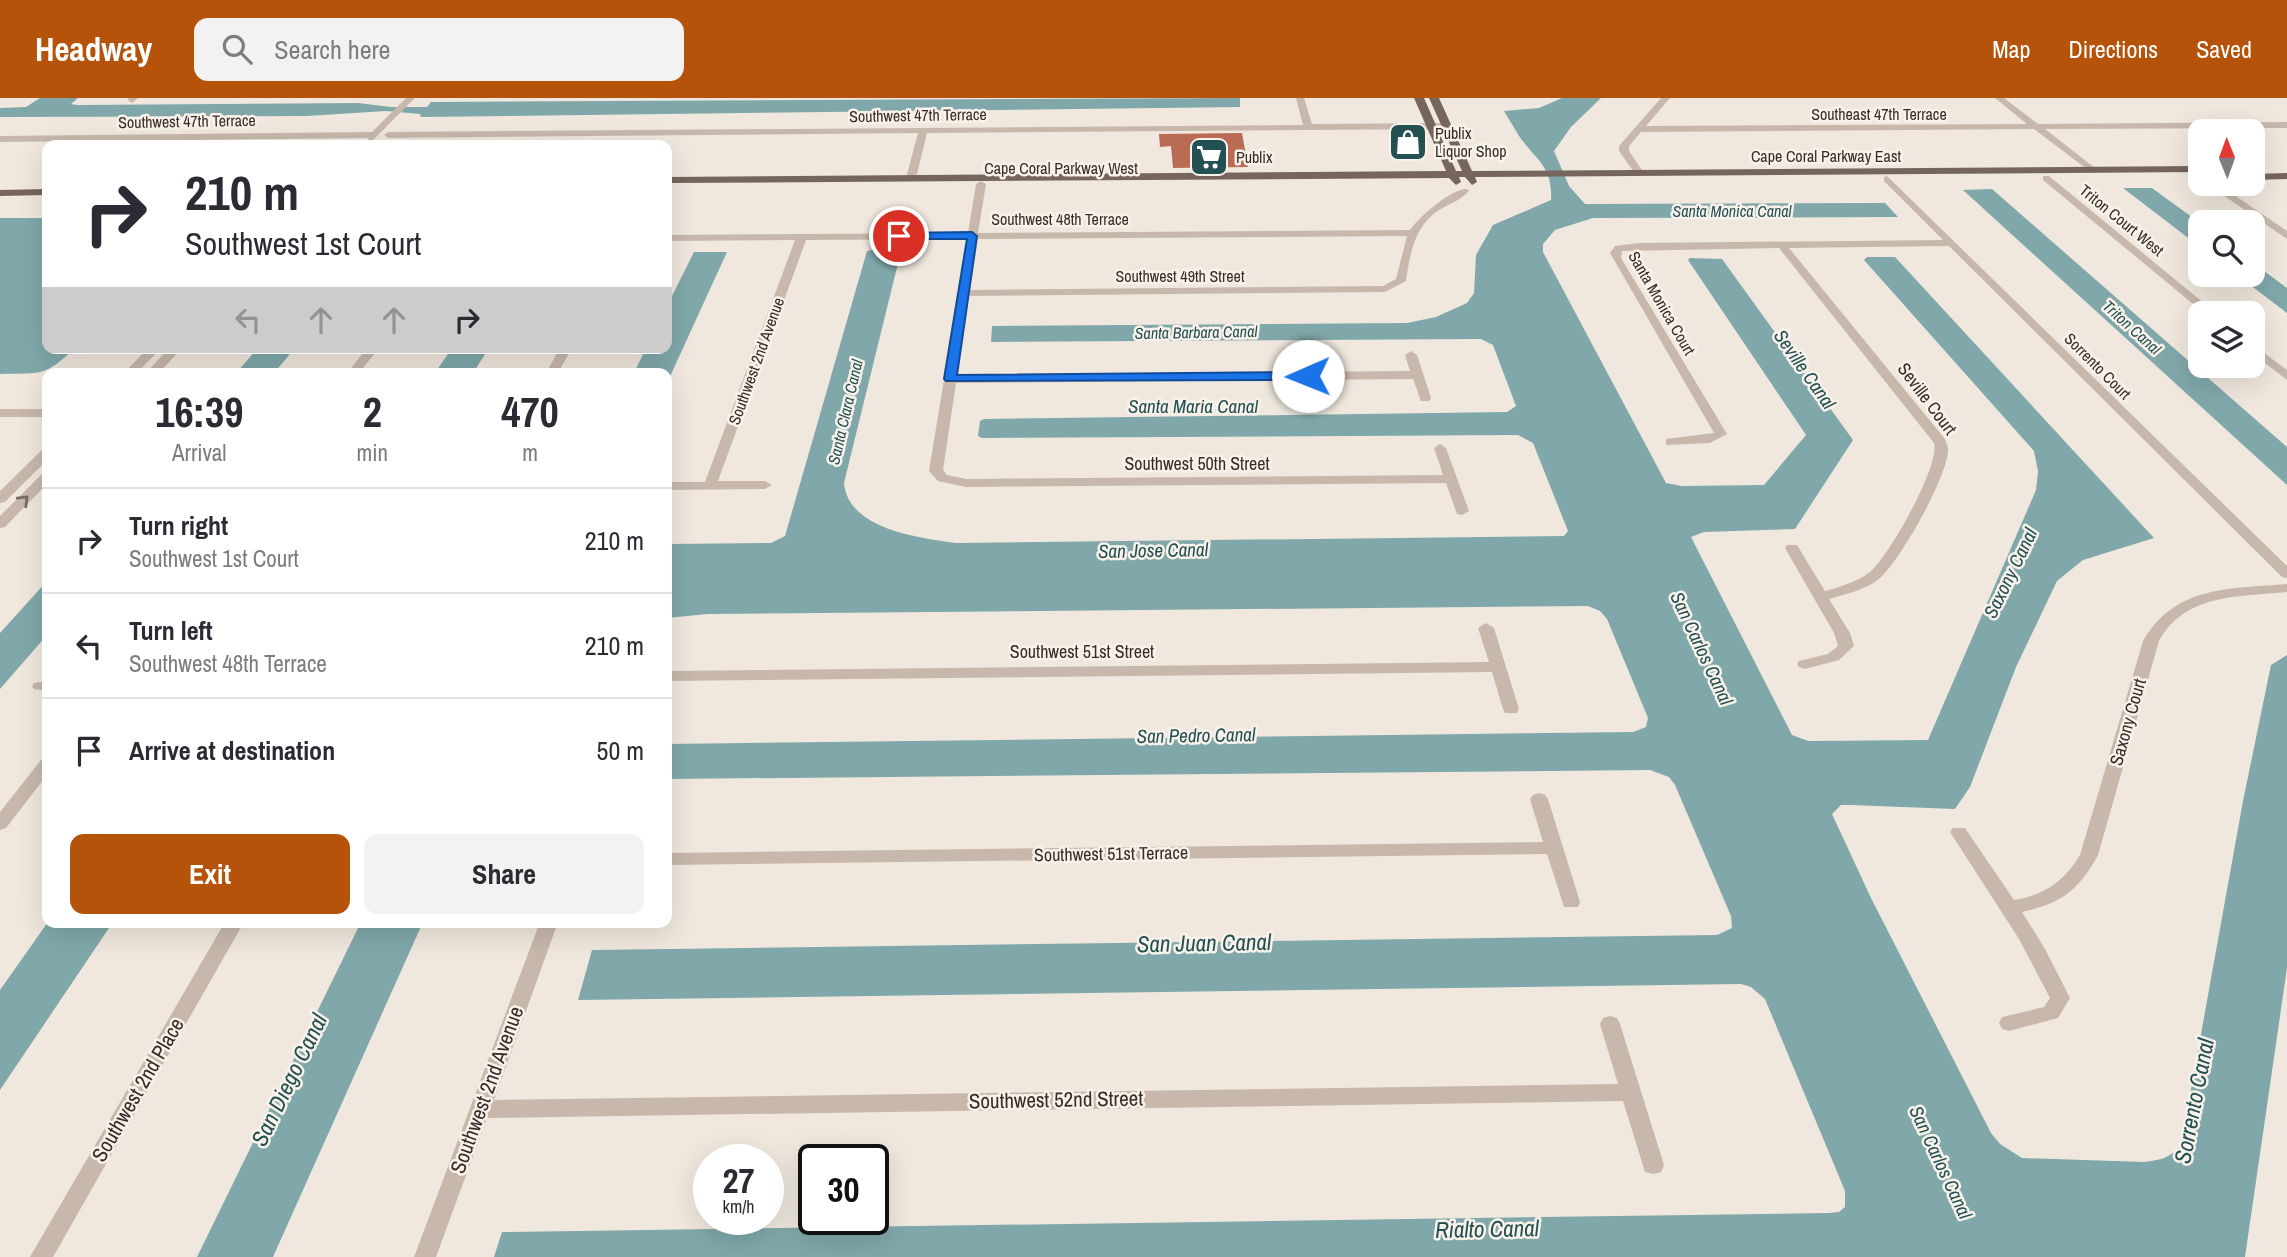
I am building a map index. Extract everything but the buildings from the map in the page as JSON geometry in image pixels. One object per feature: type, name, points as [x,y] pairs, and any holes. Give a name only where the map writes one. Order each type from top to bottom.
[{"type":"main road","points":[[1419,98],[1454,178]]},
{"type":"main road","points":[[1434,98],[1448,126],[1467,178],[1483,172],[1542,176]]},
{"type":"main road","points":[[2046,178],[2051,174],[2128,173],[2140,169]]},
{"type":"main road","name":"Cape Coral Parkway East","points":[[1568,176],[1639,173],[1898,175],[2140,169],[2188,172]]},
{"type":"main road","points":[[2265,169],[2287,169]]},
{"type":"main road","name":"Cape Coral Parkway East","points":[[1454,178],[1568,176],[1797,180],[1882,175],[2046,178],[2188,174]]},
{"type":"main road","points":[[1149,183],[1170,180],[1246,180],[1261,176]]},
{"type":"main road","name":"Cape Coral Parkway West","points":[[672,180],[1261,176],[1454,178]]},
{"type":"main road","points":[[2265,177],[2287,176]]},
{"type":"main road","points":[[981,184],[996,181],[1080,180],[1093,177]]},
{"type":"main road","points":[[797,186],[816,182],[900,181],[911,178]]},
{"type":"main road","name":"Cape Coral Parkway West","points":[[672,186],[1454,178]]},
{"type":"main road","points":[[0,186],[42,186]]},
{"type":"main road","points":[[0,193],[42,192]]},
{"type":"street","points":[[1300,98],[1308,127]]},
{"type":"street","points":[[1639,173],[1623,148],[1666,98]]},
{"type":"street","points":[[1999,98],[2092,170]]},
{"type":"street","points":[[375,140],[388,135],[404,117],[414,100]]},
{"type":"street","points":[[375,140],[390,119],[414,100]]},
{"type":"street","points":[[388,135],[384,129],[390,119]]},
{"type":"street","name":"Southeast 47th Terrace","points":[[1638,129],[2287,125]]},
{"type":"street","name":"Southwest 47th Terrace","points":[[388,135],[1448,126]]},
{"type":"street","points":[[911,178],[923,130]]},
{"type":"street","name":"Southwest 47th Terrace","points":[[0,139],[375,140]]},
{"type":"street","name":"Sorrento Court","points":[[1882,175],[2287,574]]},
{"type":"street","points":[[1412,233],[1425,216],[1467,178]]},
{"type":"street","name":"Triton Court West","points":[[2046,178],[2196,301]]},
{"type":"street","points":[[981,184],[950,379],[1418,375]]},
{"type":"street","points":[[2229,196],[2287,236]]},
{"type":"street","name":"Southwest 48th Terrace","points":[[672,238],[1412,233]]},
{"type":"street","name":"Southwest 49th Street","points":[[964,293],[1374,290],[1396,285],[1401,281],[1412,233]]},
{"type":"street","name":"Southwest 2nd Avenue","points":[[710,486],[802,236]]},
{"type":"street","name":"Santa Monica Court","points":[[1671,442],[1710,439],[1721,434],[1615,253],[1619,248],[1951,243]]},
{"type":"street","name":"Seville Court","points":[[1782,244],[1940,442],[1942,449],[1926,494],[1880,571],[1852,587],[1820,597]]},
{"type":"street","points":[[135,368],[149,354]]},
{"type":"street","points":[[157,368],[170,354]]},
{"type":"street","points":[[358,368],[368,354]]},
{"type":"street","points":[[1411,355],[1425,398]]},
{"type":"street","points":[[2265,358],[2287,376]]},
{"type":"street","name":"Southwest 50th Street","points":[[950,379],[936,471],[943,478],[967,484],[1451,479]]},
{"type":"street","points":[[0,413],[42,412]]},
{"type":"street","points":[[1440,448],[1462,511]]},
{"type":"street","points":[[0,499],[42,458]]},
{"type":"street","points":[[0,524],[42,482]]},
{"type":"street","points":[[672,486],[765,485]]},
{"type":"street","points":[[1792,548],[1846,646],[1843,653],[1834,658],[1805,664]]},
{"type":"street","name":"Saxony Court","points":[[2009,908],[2031,904],[2065,888],[2086,861],[2151,641],[2163,620],[2180,607],[2203,598],[2287,588]]},
{"type":"street","points":[[1486,628],[1511,709]]},
{"type":"street","name":"Southwest 51st Street","points":[[672,676],[1497,667]]},
{"type":"street","points":[[0,824],[42,770]]},
{"type":"street","points":[[1539,799],[1571,902]]},
{"type":"street","points":[[1959,832],[2053,980],[2060,998],[2051,1013],[2009,1023]]},
{"type":"street","name":"Southwest 51st Terrace","points":[[672,859],[1554,848]]},
{"type":"street","name":"Southwest 2nd Place","points":[[41,1257],[232,928]]},
{"type":"street","name":"Southwest 2nd Avenue","points":[[425,1257],[547,928]]},
{"type":"street","points":[[1610,1024],[1653,1165]]},
{"type":"street","name":"Southwest 52nd Street","points":[[481,1109],[1630,1092]]},
{"type":"water","points":[[40,98],[78,98],[71,104],[77,105],[358,103],[427,107],[431,102],[1240,98],[1240,107],[421,117],[420,114],[386,111],[307,116],[0,117],[0,108],[26,107]]},
{"type":"water","points":[[1562,98],[1601,98],[1571,127],[1554,151],[1569,186],[1585,204],[1885,203],[1898,217],[1593,218],[1555,230],[1543,244],[1543,252],[1666,483],[1682,486],[1764,485],[1806,435],[1688,260],[1690,258],[1722,259],[1853,440],[1795,529],[1704,532],[1691,537],[1792,735],[1808,741],[1928,740],[2036,490],[2038,471],[2034,451],[1864,260],[1867,257],[1895,257],[2154,538],[2083,560],[2057,581],[2016,667],[1970,787],[1955,809],[1841,805],[1832,814],[1871,898],[1991,1133],[2000,1144],[2022,1158],[2144,1162],[2165,1158],[2181,1145],[2243,801],[2271,665],[2287,655],[2287,968],[2245,1257],[494,1257],[502,1232],[693,1229],[693,1235],[784,1235],[784,1228],[798,1228],[798,1235],[889,1235],[889,1226],[1829,1213],[1839,1212],[1845,1207],[1845,1191],[1765,999],[1751,987],[1741,984],[578,1000],[592,950],[1717,935],[1732,928],[1731,916],[1675,785],[1669,777],[1650,770],[672,779],[672,744],[1633,732],[1646,727],[1648,718],[1607,619],[1600,611],[1588,606],[708,614],[672,618],[672,544],[771,543],[785,536],[867,251],[872,250],[901,251],[844,483],[849,499],[858,512],[888,529],[956,543],[1564,536],[1568,531],[1533,443],[1518,435],[978,436],[980,421],[984,419],[1507,412],[1516,406],[1493,345],[1481,339],[991,342],[992,326],[1407,323],[1436,317],[1467,303],[1474,293],[1476,255],[1493,225],[1551,200],[1546,171],[1504,111],[1539,108]]},
{"type":"water","points":[[2123,188],[2152,188],[2188,214],[2188,238]]},
{"type":"water","name":"Triton Canal","points":[[1992,189],[2188,360],[2188,378],[2208,378],[2287,447],[2287,485],[1963,190]]},
{"type":"water","points":[[0,218],[42,218],[42,354],[68,354],[50,368],[42,368],[42,372],[0,374]]},
{"type":"water","points":[[694,252],[727,252],[672,372],[672,368],[636,368],[643,354],[672,354],[672,296]]},
{"type":"water","points":[[2265,272],[2287,288],[2287,313],[2253,287],[2265,287]]},
{"type":"water","points":[[253,354],[290,354],[278,368],[240,368]]},
{"type":"water","points":[[448,354],[485,354],[476,368],[438,368]]},
{"type":"water","points":[[42,587],[42,641],[0,689],[0,633]]},
{"type":"water","points":[[44,928],[109,928],[0,1090],[0,990]]},
{"type":"water","name":"San Diego Canal","points":[[358,928],[420,928],[273,1257],[197,1257]]},
{"type":"place","name":"Publix Liquor Shop","points":[[1408,142]]},
{"type":"place","name":"Publix","points":[[1209,157]]},
{"type":"route","points":[[899,236],[972,236],[950,379],[1308,376]]},
{"type":"water label","name":"Santa Monica Canal","points":[[1732,211]]},
{"type":"water label","name":"Santa Barbara Canal","points":[[1196,332]]},
{"type":"water label","name":"Seville Canal","points":[[1805,369]]},
{"type":"water label","name":"Santa Maria Canal","points":[[1193,406]]},
{"type":"water label","name":"Santa Clara Canal","points":[[845,412]]},
{"type":"water label","name":"San Jose Canal","points":[[1153,550]]},
{"type":"water label","name":"Saxony Canal","points":[[2010,573]]},
{"type":"water label","name":"San Carlos Canal","points":[[1702,648]]},
{"type":"water label","name":"San Pedro Canal","points":[[1196,735]]},
{"type":"water label","name":"San Juan Canal","points":[[1204,943]]},
{"type":"water label","name":"Sorrento Canal","points":[[2194,1101]]},
{"type":"water label","name":"San Carlos Canal","points":[[1941,1162]]},
{"type":"water label","name":"Rialto Canal","points":[[1487,1229]]}]
